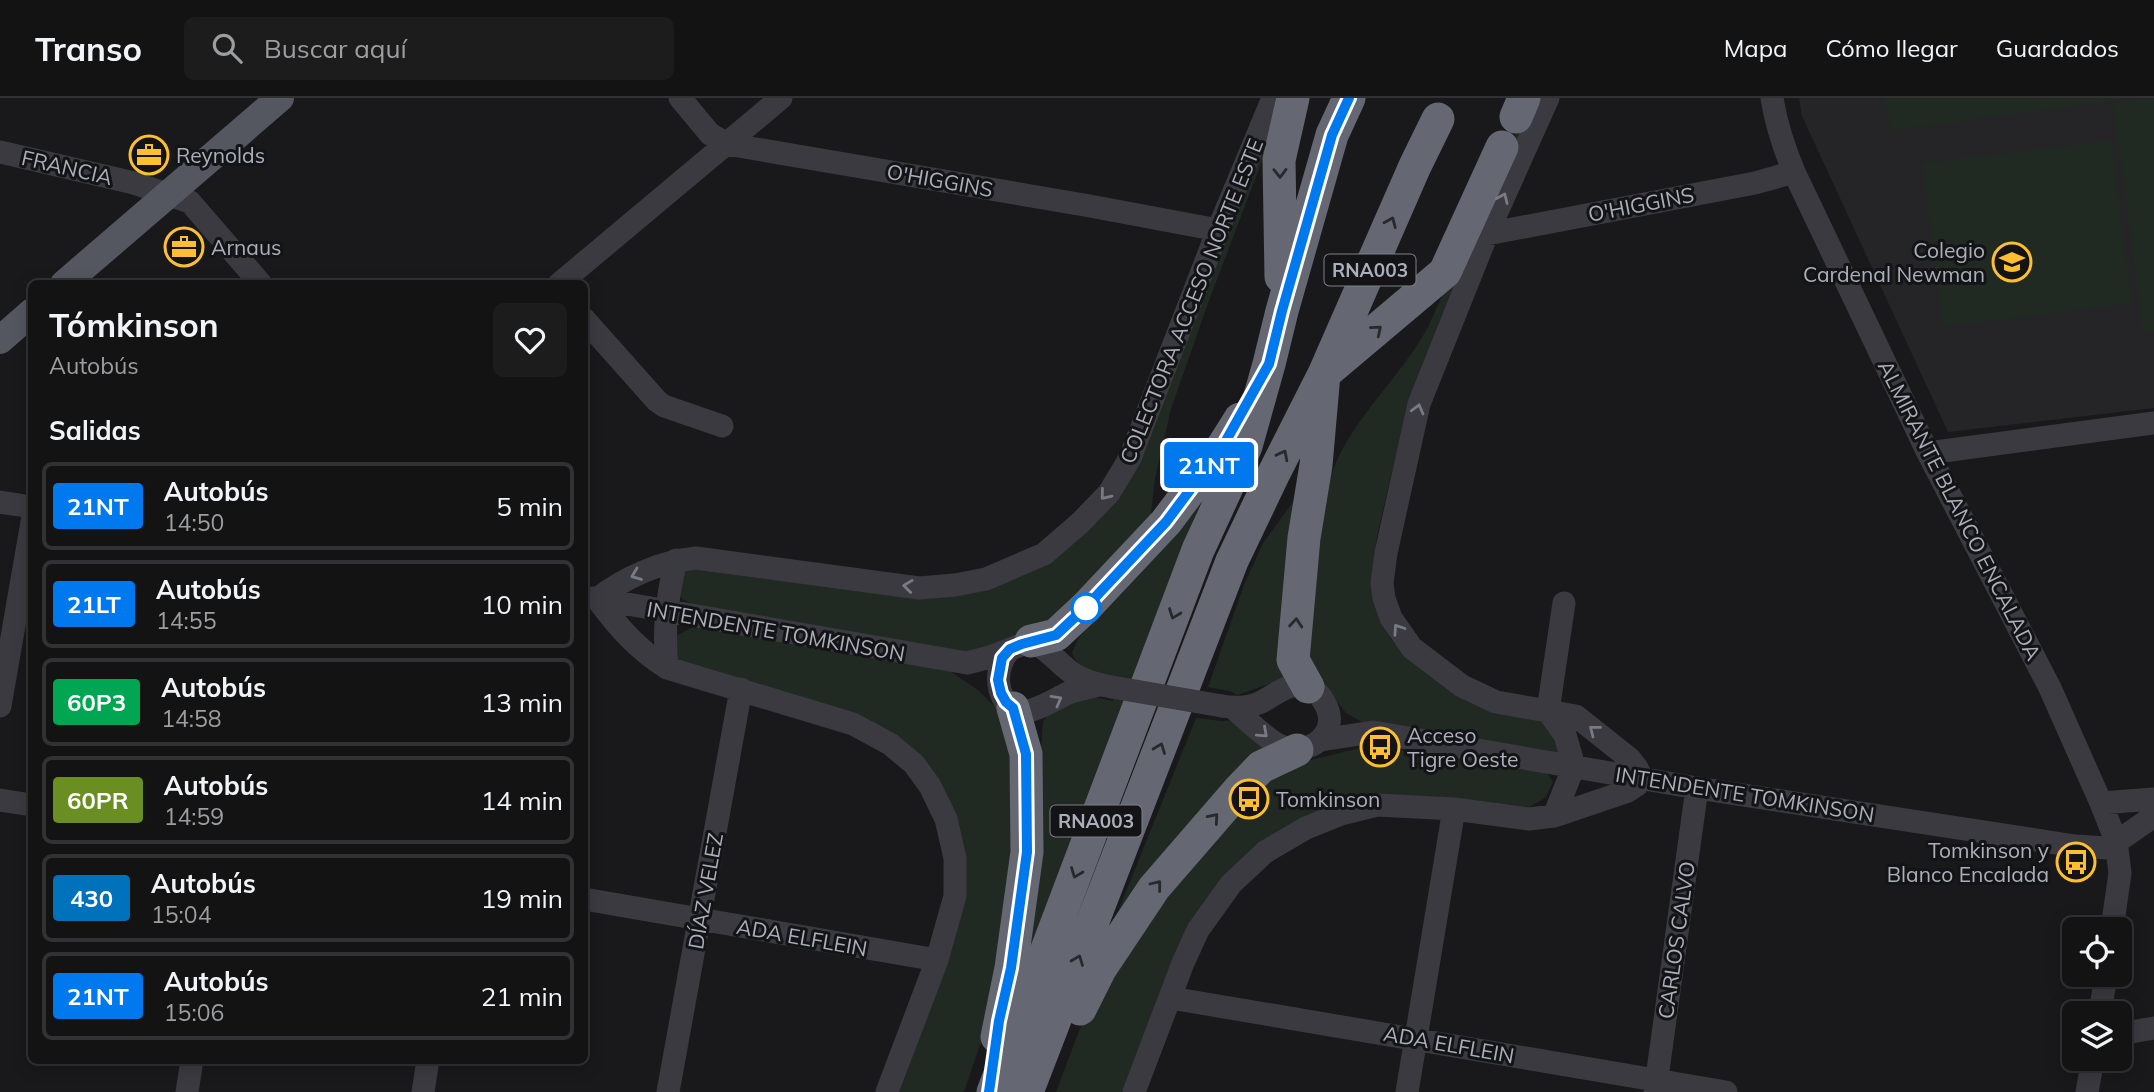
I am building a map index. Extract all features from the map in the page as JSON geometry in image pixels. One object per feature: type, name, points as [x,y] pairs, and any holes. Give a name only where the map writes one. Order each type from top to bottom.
[{"type":"highway","points":[[1282,311],[1279,160],[1293,98]]},
{"type":"highway","name":"RNA003","points":[[991,1092],[1198,550],[1246,446],[1332,135],[1349,98]]},
{"type":"highway","name":"RNA003","points":[[1027,1092],[1233,561],[1324,374],[1438,119]]},
{"type":"highway","points":[[1318,698],[1293,660],[1304,538],[1316,465],[1324,374],[1445,272],[1502,147]]},
{"type":"highway","points":[[1020,645],[1056,635],[1166,522],[1223,446],[1269,364]]},
{"type":"highway","points":[[991,1092],[999,1021],[1011,968],[1027,852],[1026,754],[1007,700]]},
{"type":"highway","points":[[1037,1092],[1100,969],[1154,888],[1261,767],[1309,745]]},
{"type":"main road","points":[[78,279],[170,193],[280,98]]},
{"type":"main road","points":[[0,340],[28,316]]},
{"type":"street","name":"O'HIGGINS","points":[[680,98],[710,134],[727,144],[1218,230]]},
{"type":"street","points":[[564,280],[781,98]]},
{"type":"street","name":"COLECTORA ACCESO NORTE ESTE","points":[[591,598],[622,580],[676,560],[696,558],[919,587],[955,585],[986,579],[1044,554],[1109,493],[1130,458],[1218,230],[1273,98]]},
{"type":"street","points":[[1134,1092],[1198,930],[1231,884],[1265,852],[1306,828],[1341,814],[1377,805],[1454,809],[1529,819],[1554,816],[1628,790],[1637,785],[1641,777],[1630,759],[1576,716],[1496,702],[1462,686],[1412,648],[1391,618],[1384,598],[1382,583],[1386,553],[1419,404],[1487,234],[1548,98]]},
{"type":"street","name":"ALMIRANTE BLANCO ENCALADA","points":[[1772,98],[1775,119],[1794,172],[1928,453],[2050,688],[2101,803],[2116,841],[2119,873],[2114,917]]},
{"type":"street","name":"FRANCIA","points":[[0,152],[134,183],[190,201],[258,280]]},
{"type":"street","name":"O'HIGGINS","points":[[1487,234],[1755,183],[1794,172]]},
{"type":"street","points":[[588,323],[657,401],[664,406],[722,426]]},
{"type":"street","points":[[1928,453],[2154,423]]},
{"type":"street","points":[[0,502],[28,506]]},
{"type":"street","points":[[0,706],[28,545]]},
{"type":"street","points":[[667,668],[664,640],[666,612],[676,560]]},
{"type":"street","points":[[591,598],[622,632],[647,655],[667,668],[853,724],[890,744],[914,764],[930,786],[946,819],[956,858],[955,896],[937,960],[887,1092]]},
{"type":"street","name":"INTENDENTE TOMKINSON","points":[[591,598],[967,663],[1020,645]]},
{"type":"street","points":[[1554,816],[1574,766],[1565,735],[1548,711],[1564,603]]},
{"type":"street","points":[[1007,700],[998,680],[1002,658],[1020,645],[1042,646],[1074,675],[1106,686],[1227,707],[1256,704],[1277,691],[1295,686],[1318,698],[1330,723],[1328,732],[1309,745],[1282,747],[1227,707]]},
{"type":"street","points":[[967,663],[1023,711],[1034,711],[1068,693],[1106,686]]},
{"type":"street","name":"DÍAZ VELEZ","points":[[668,1092],[741,689]]},
{"type":"street","name":"INTENDENTE TOMKINSON","points":[[1318,698],[1373,732]]},
{"type":"street","name":"INTENDENTE TOMKINSON","points":[[1309,745],[1373,732],[1697,788],[2075,846],[2108,848],[2116,841]]},
{"type":"street","name":"CARLOS CALVO","points":[[1656,1086],[1697,788]]},
{"type":"street","points":[[2101,803],[2154,799]]},
{"type":"street","points":[[0,800],[28,804]]},
{"type":"street","points":[[1407,1092],[1454,809]]},
{"type":"street","points":[[2116,841],[2154,816]]},
{"type":"street","name":"ADA ELFLEIN","points":[[588,901],[937,960]]},
{"type":"street","name":"ADA ELFLEIN","points":[[1171,998],[1416,1038],[1656,1086],[1726,1092]]},
{"type":"street","points":[[2132,1032],[2154,1028]]},
{"type":"street","points":[[187,1092],[191,1064]]},
{"type":"street","points":[[423,1092],[427,1064]]},
{"type":"street","points":[[2087,1092],[2091,1071]]},
{"type":"shaded area","points":[[1286,98],[1171,409],[1155,478],[1150,523],[1053,625],[985,655],[704,609],[682,599],[679,582],[688,567],[937,591],[1030,564],[1114,492]]},
{"type":"shaded area","points":[[1532,98],[1539,98],[1406,417],[1377,536],[1372,575],[1373,602],[1390,638],[1407,657],[1555,718],[1559,759],[1369,726],[1346,713],[1307,661],[1323,514],[1327,488],[1336,463],[1352,434],[1408,359],[1428,327]]},
{"type":"shaded area","name":"Colegio Cardenal Newman","points":[[1799,98],[2154,98],[2154,408],[1948,432],[1802,116]]},
{"type":"shaded area","points":[[1885,98],[2133,98],[1890,131]]},
{"type":"shaded area","points":[[2154,98],[2154,332],[2143,334],[2113,103]]},
{"type":"shaded area","points":[[2111,140],[2132,304],[1943,327],[1922,163]]},
{"type":"shaded area","points":[[1222,466],[1026,966],[1043,721],[1055,708],[1087,696],[1113,701],[1123,677],[1093,673],[1081,666],[1072,653],[1078,639]]},
{"type":"shaded area","points":[[1296,498],[1287,678],[1237,695],[1208,687],[1244,585],[1263,543]]},
{"type":"shaded area","points":[[693,627],[945,668],[978,690],[998,710],[1012,731],[1019,833],[983,1036],[964,1092],[900,1092],[946,964],[966,870],[965,849],[937,785],[917,759],[671,658],[672,638]]},
{"type":"shaded area","points":[[1196,718],[1239,720],[1269,747],[1100,956]]},
{"type":"shaded area","points":[[1368,746],[1545,770],[1553,782],[1546,797],[1530,807],[1384,795],[1261,844],[1174,964],[1122,1092],[1056,1092],[1079,1031],[1110,967],[1263,782],[1311,760]]},
{"type":"bus line","name":"21NT","points":[[989,1092],[999,1021],[1011,968],[1027,852],[1026,754],[1013,708],[1001,693],[998,680],[1002,658],[1010,649],[1056,635],[1087,606],[1166,522],[1223,446],[1245,411],[1269,364],[1332,135],[1349,98]]},
{"type":"place","name":"Reynolds","points":[[149,155]]},
{"type":"place","name":"Arnaus","points":[[184,247]]},
{"type":"place","name":"Colegio Cardenal Newman","points":[[2012,262]]},
{"type":"place","name":"Acceso Tigre Oeste","points":[[1380,747]]},
{"type":"place","name":"Tomkinson","points":[[1249,799]]},
{"type":"place","name":"Tomkinson y Blanco Encalada","points":[[2076,862]]}]
